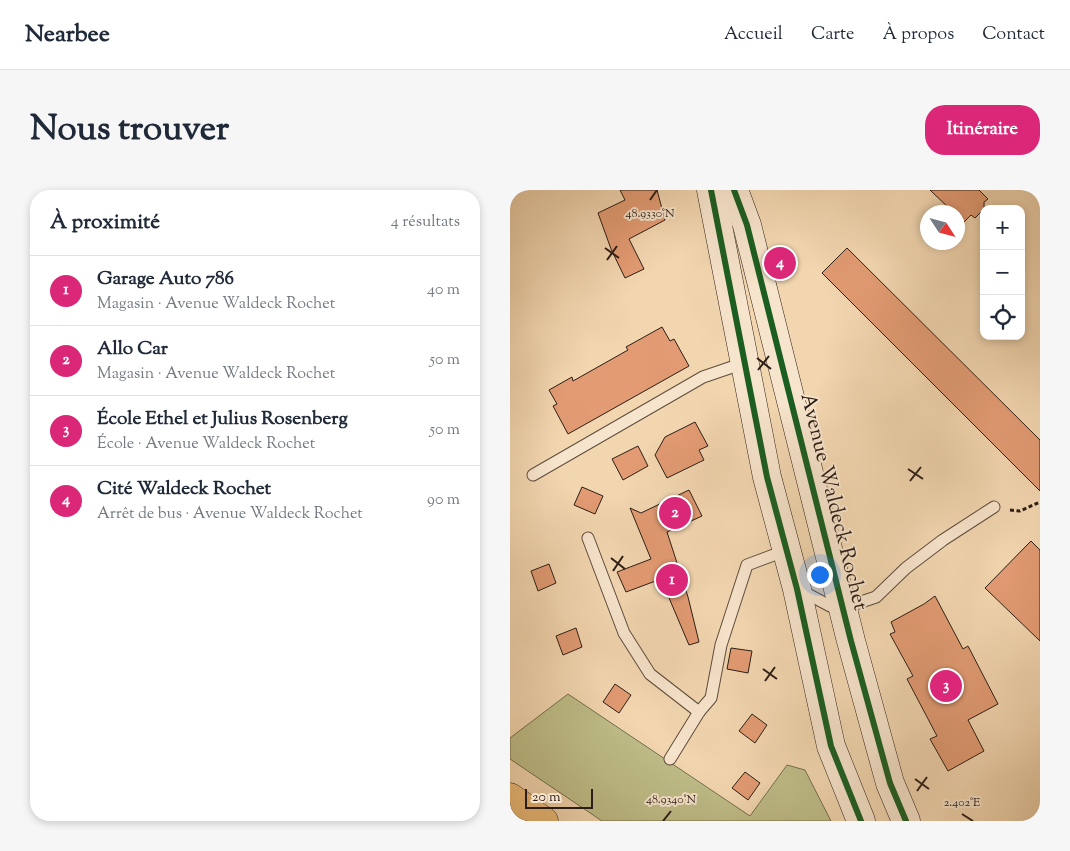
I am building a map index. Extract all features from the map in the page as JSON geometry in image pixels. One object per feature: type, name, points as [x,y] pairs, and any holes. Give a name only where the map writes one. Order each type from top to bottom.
[{"type":"highway","points":[[510,797],[544,821]]},
{"type":"main road","points":[[711,190],[767,477],[797,588],[831,746],[861,821]]},
{"type":"main road","name":"Avenue Waldeck Rochet","points":[[734,190],[747,225],[842,608],[890,783],[906,821]]},
{"type":"lane","points":[[533,475],[703,377],[744,363]]},
{"type":"lane","points":[[797,588],[830,606],[842,608],[876,597],[906,568],[943,540],[994,507]]},
{"type":"lane","points":[[588,538],[624,633],[650,674],[699,712]]},
{"type":"lane","points":[[670,759],[699,712],[711,698],[721,645],[747,565],[787,550]]},
{"type":"path","points":[[994,507],[1020,511],[1040,502]]},
{"type":"shaded area","points":[[568,694],[750,816],[787,765],[805,770],[831,821],[602,821],[510,759],[510,738]]},
{"type":"building","points":[[620,190],[657,190],[665,220],[629,239],[644,269],[625,278],[611,249],[598,213],[625,200]]},
{"type":"building","points":[[930,190],[979,190],[988,199],[984,202],[984,205],[980,205],[980,213],[975,218],[971,215],[965,221],[965,205],[946,205]]},
{"type":"building","points":[[847,248],[1040,440],[1040,491],[822,273]]},
{"type":"building","points":[[662,327],[670,341],[674,339],[689,366],[568,434],[553,406],[557,404],[549,390],[572,377],[573,381],[628,350],[626,347]]},
{"type":"building","points":[[695,422],[708,446],[699,450],[704,460],[667,478],[655,455],[665,437]]},
{"type":"building","points":[[638,446],[648,466],[623,480],[612,459]]},
{"type":"building","points":[[582,487],[603,496],[595,514],[574,505]]},
{"type":"building","points":[[689,490],[702,516],[667,532],[688,597],[699,642],[689,645],[661,579],[626,592],[617,572],[651,559],[630,508],[641,513]]},
{"type":"building","points":[[1031,541],[1040,550],[1040,641],[985,588]]},
{"type":"building","points":[[549,564],[556,583],[538,591],[531,571]]},
{"type":"building","points":[[935,596],[963,649],[968,646],[998,704],[968,720],[984,751],[948,771],[930,739],[937,736],[907,679],[913,676],[890,634],[895,632],[891,622]]},
{"type":"building","points":[[576,628],[582,647],[563,655],[556,636]]},
{"type":"building","points":[[731,648],[752,651],[748,673],[727,669]]},
{"type":"building","points":[[615,684],[631,695],[619,713],[603,702]]},
{"type":"building","points":[[752,714],[767,725],[755,743],[739,731]]},
{"type":"building","points":[[745,772],[760,783],[748,800],[732,788]]},
{"type":"cycle path","points":[[711,190],[767,477],[797,589],[831,746],[861,821]]},
{"type":"cycle path","points":[[734,190],[747,225],[851,641],[890,783],[906,821]]},
{"type":"place","name":"Cité Waldeck Rochet","points":[[780,263]]},
{"type":"place","name":"Allo Car","points":[[675,513]]},
{"type":"place","name":"Garage Auto 786","points":[[672,580]]},
{"type":"place","name":"École Ethel et Julius Rosenberg","points":[[946,686]]}]
